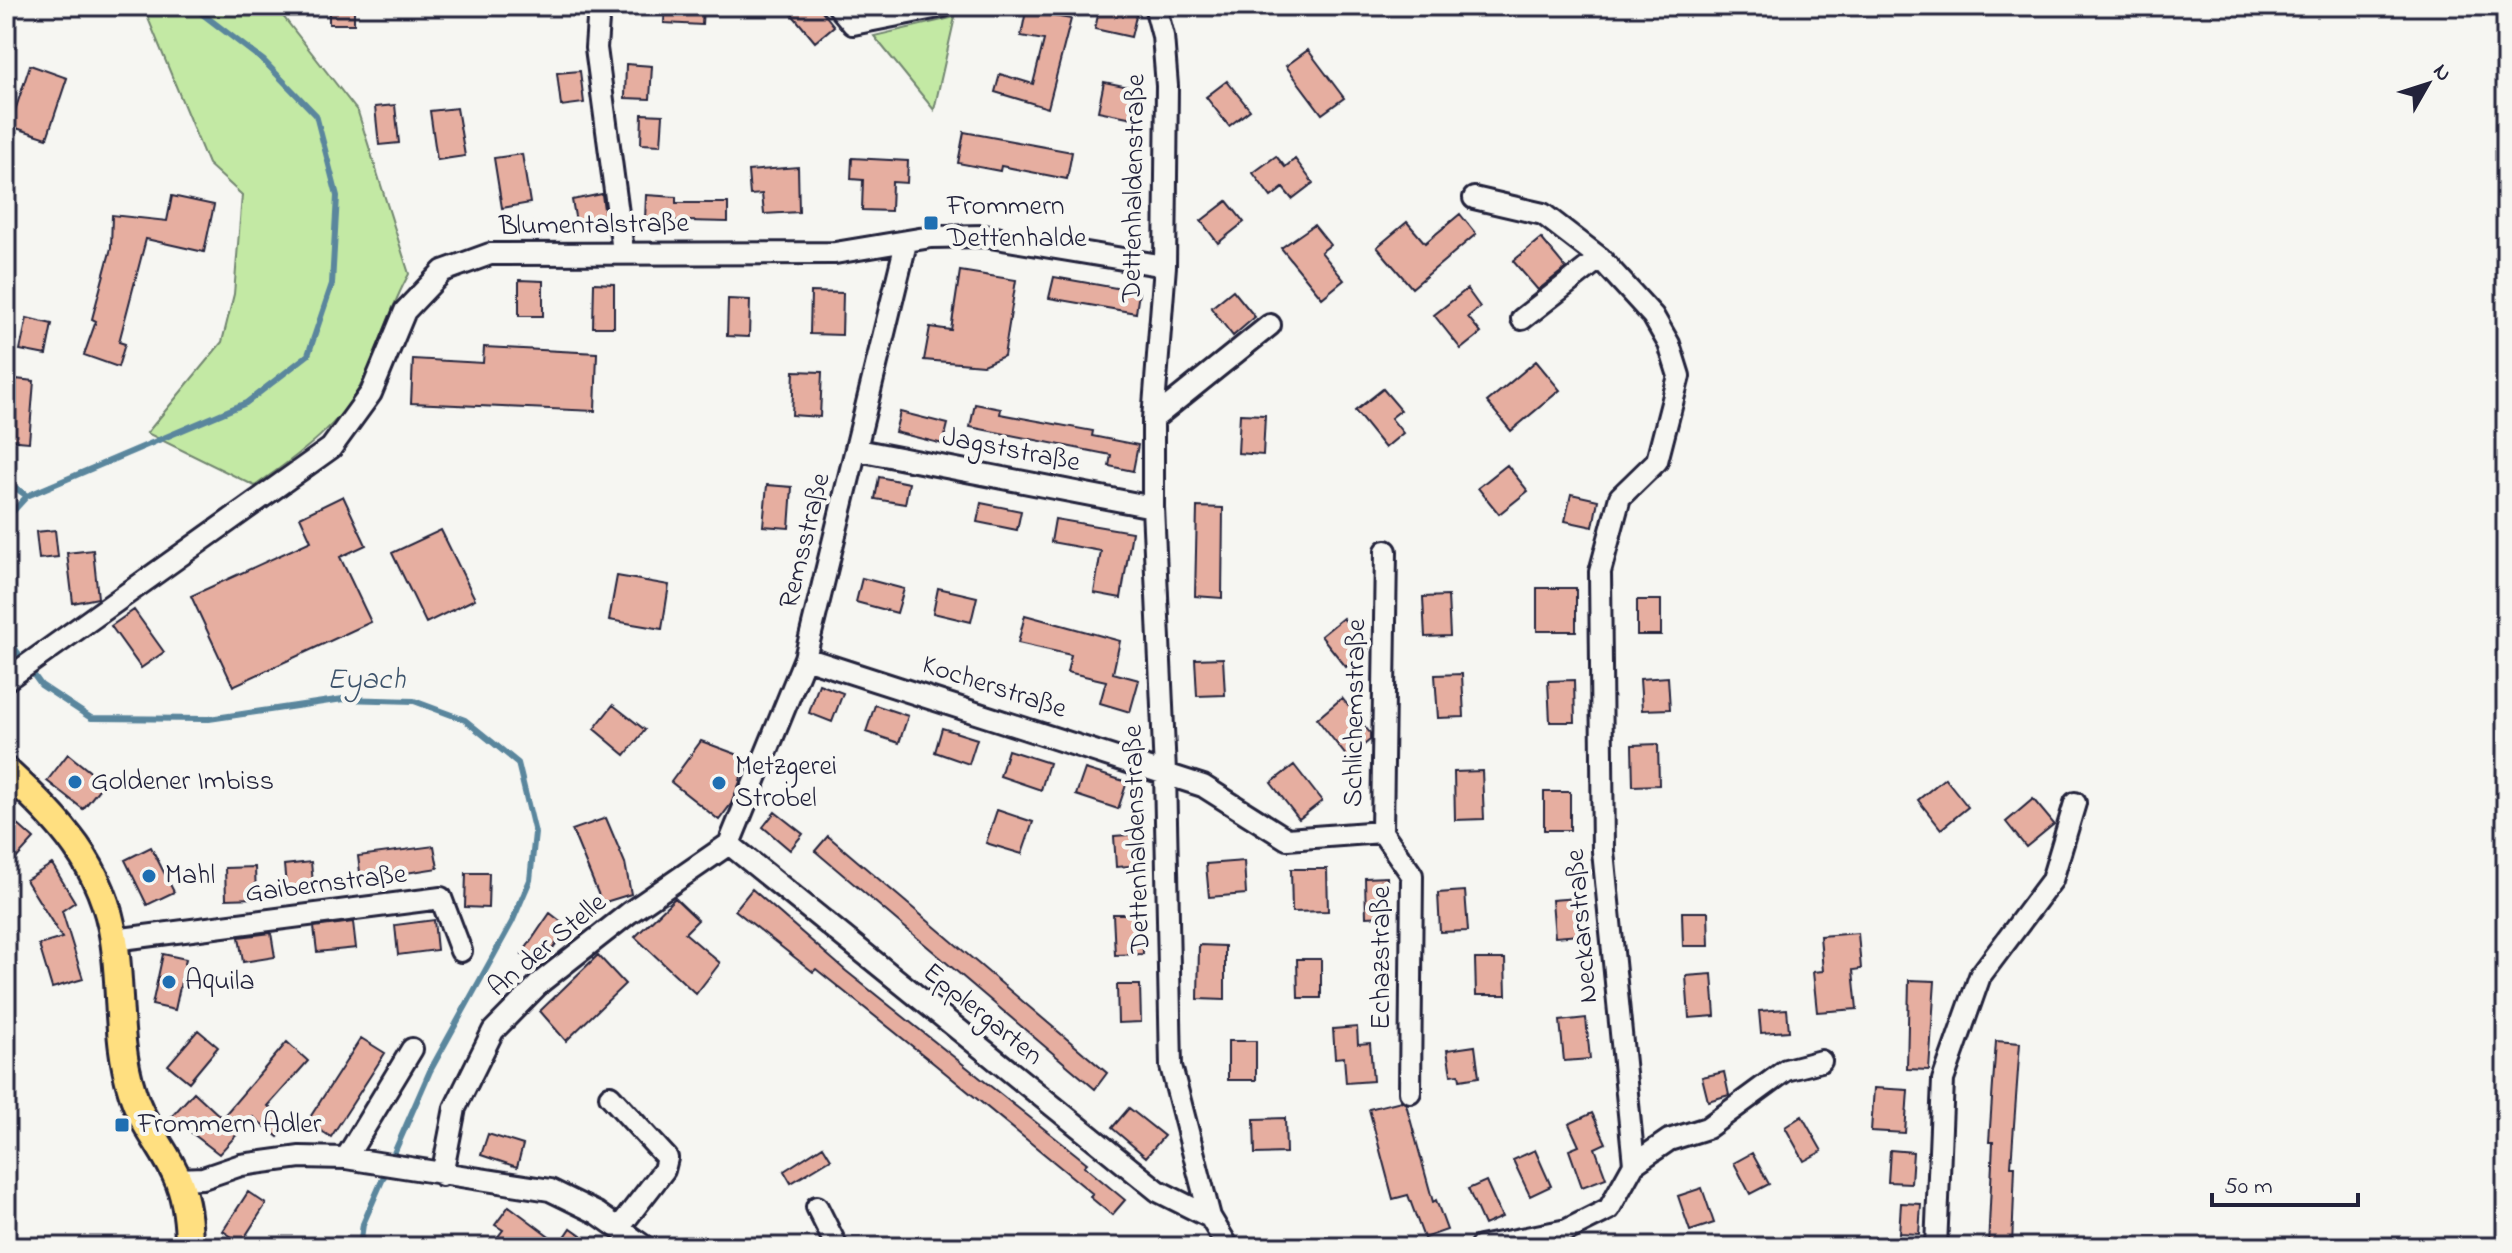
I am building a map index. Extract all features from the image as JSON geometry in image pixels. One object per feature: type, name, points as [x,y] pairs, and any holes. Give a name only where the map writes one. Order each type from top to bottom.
[{"type":"main road","points":[[6,771],[57,818],[99,879],[114,940],[123,1063],[140,1118],[178,1179],[187,1209],[189,1247]]},
{"type":"street","points":[[599,6],[596,48],[623,251]]},
{"type":"street","points":[[838,6],[853,24],[944,6]]},
{"type":"street","name":"Dettenhaldenstraße","points":[[1155,6],[1163,36],[1167,86],[1165,266],[1153,419],[1153,507],[1165,772],[1171,1066],[1210,1217],[1228,1247]]},
{"type":"street","points":[[1474,198],[1543,214],[1600,258],[1522,319]]},
{"type":"street","name":"Blumentalstraße","points":[[6,680],[331,448],[371,393],[405,311],[443,271],[490,254],[623,251],[835,253],[931,237],[984,236],[1165,266]]},
{"type":"street","name":"Remsstraße","points":[[729,844],[805,658],[906,243]]},
{"type":"street","name":"Neckarstraße","points":[[1600,258],[1653,316],[1669,344],[1679,376],[1657,461],[1620,497],[1600,572],[1603,851],[1634,1164]]},
{"type":"street","points":[[1153,419],[1270,325]]},
{"type":"street","name":"Jagststraße","points":[[858,450],[1153,507]]},
{"type":"street","name":"Schlichemstraße","points":[[1165,772],[1203,786],[1287,839],[1382,832],[1386,551]]},
{"type":"street","name":"Kocherstraße","points":[[805,658],[1165,772]]},
{"type":"street","points":[[1936,1247],[1943,1080],[1980,976],[2052,880],[2075,803]]},
{"type":"street","name":"Echazstraße","points":[[1382,832],[1412,875],[1410,1092]]},
{"type":"street","name":"An der Stelle","points":[[434,1174],[455,1108],[493,1031],[566,963],[729,844]]},
{"type":"street","name":"Epplergarten","points":[[729,844],[1158,1191],[1210,1217]]},
{"type":"street","name":"Gaibernstraße","points":[[114,940],[441,898],[461,951]]},
{"type":"street","points":[[346,1158],[412,1049]]},
{"type":"street","points":[[1480,1247],[1567,1230],[1609,1209],[1634,1164],[1669,1140],[1707,1128],[1786,1070],[1821,1061]]},
{"type":"street","points":[[610,1096],[667,1158],[664,1170],[619,1228]]},
{"type":"street","points":[[178,1179],[203,1178],[241,1165],[300,1157],[346,1158],[550,1190],[619,1228],[645,1247]]},
{"type":"street","points":[[817,1207],[837,1247]]},
{"type":"green space","points":[[143,6],[275,6],[358,112],[409,274],[368,370],[352,399],[314,441],[255,486],[147,433],[222,342],[234,294],[242,195],[208,164]]},
{"type":"green space","points":[[955,17],[934,110],[874,36]]},
{"type":"building","points":[[329,6],[354,6],[354,24],[329,24]]},
{"type":"building","points":[[665,6],[703,6],[702,25],[664,23]]},
{"type":"building","points":[[785,6],[818,6],[834,26],[815,42]]},
{"type":"building","points":[[1100,6],[1137,12],[1131,37],[1095,29]]},
{"type":"building","points":[[1026,11],[1071,19],[1048,108],[995,92],[1000,74],[1033,84],[1044,40],[1021,36]]},
{"type":"building","points":[[1308,50],[1344,98],[1322,114],[1286,66]]},
{"type":"building","points":[[626,64],[652,66],[650,99],[625,98]]},
{"type":"building","points":[[30,65],[67,78],[47,138],[10,126]]},
{"type":"building","points":[[580,71],[584,103],[561,106],[557,73]]},
{"type":"building","points":[[1227,81],[1250,110],[1229,126],[1206,97]]},
{"type":"building","points":[[1104,82],[1139,89],[1133,118],[1098,111]]},
{"type":"building","points":[[395,105],[399,143],[379,145],[375,107]]},
{"type":"building","points":[[457,108],[465,156],[437,160],[430,111]]},
{"type":"building","points":[[642,114],[663,115],[661,145],[641,144]]},
{"type":"building","points":[[964,132],[1072,152],[1067,179],[1001,166],[1000,171],[958,163]]},
{"type":"building","points":[[522,154],[530,203],[502,208],[494,158]]},
{"type":"building","points":[[1276,156],[1285,167],[1295,159],[1313,183],[1292,199],[1283,188],[1271,197],[1253,173]]},
{"type":"building","points":[[852,158],[908,161],[907,183],[892,182],[891,211],[862,210],[863,180],[851,179]]},
{"type":"building","points":[[798,167],[799,212],[764,214],[762,194],[750,195],[748,171]]},
{"type":"building","points":[[602,194],[605,217],[576,222],[572,200]]},
{"type":"building","points":[[646,195],[676,197],[676,203],[728,203],[728,222],[645,220]]},
{"type":"building","points":[[172,196],[214,205],[204,252],[146,239],[119,342],[125,344],[118,367],[84,355],[96,321],[92,319],[111,248],[112,215],[167,221]]},
{"type":"building","points":[[1227,201],[1244,222],[1218,243],[1201,221]]},
{"type":"building","points":[[1460,214],[1476,234],[1412,288],[1377,247],[1407,222],[1425,243]]},
{"type":"building","points":[[1314,225],[1330,245],[1321,252],[1344,280],[1322,298],[1281,248]]},
{"type":"building","points":[[1541,238],[1566,268],[1538,290],[1513,261]]},
{"type":"building","points":[[960,271],[1016,280],[1004,356],[983,365],[924,360],[930,327],[951,330]]},
{"type":"building","points":[[1054,277],[1139,292],[1136,313],[1049,298]]},
{"type":"building","points":[[519,280],[543,281],[543,316],[519,316]]},
{"type":"building","points":[[594,283],[614,284],[614,327],[593,327]]},
{"type":"building","points":[[1467,289],[1480,307],[1468,317],[1481,333],[1461,349],[1434,315]]},
{"type":"building","points":[[1233,290],[1255,317],[1233,336],[1211,308]]},
{"type":"building","points":[[811,292],[843,293],[842,335],[810,334]]},
{"type":"building","points":[[728,299],[750,300],[749,337],[727,336]]},
{"type":"building","points":[[27,318],[52,324],[46,355],[20,350]]},
{"type":"building","points":[[484,347],[597,353],[595,411],[411,403],[413,359],[483,363]]},
{"type":"building","points":[[1536,361],[1560,390],[1511,431],[1487,402]]},
{"type":"building","points":[[794,371],[822,372],[820,417],[792,415]]},
{"type":"building","points":[[6,378],[34,381],[29,442],[6,440]]},
{"type":"building","points":[[1383,389],[1401,410],[1391,418],[1403,433],[1385,448],[1355,411]]},
{"type":"building","points":[[975,404],[1001,409],[1000,414],[1093,431],[1092,436],[1138,445],[1133,471],[1109,466],[1111,455],[970,427]]},
{"type":"building","points":[[900,412],[948,424],[943,444],[895,432]]},
{"type":"building","points":[[1240,414],[1265,415],[1263,455],[1238,453]]},
{"type":"building","points":[[1507,465],[1528,491],[1499,514],[1478,488]]},
{"type":"building","points":[[879,477],[909,483],[905,504],[875,499]]},
{"type":"building","points":[[767,485],[792,487],[789,528],[763,526]]},
{"type":"building","points":[[1571,494],[1598,500],[1593,527],[1565,521]]},
{"type":"building","points":[[343,496],[366,545],[340,557],[371,622],[233,686],[191,596],[311,541],[300,517]]},
{"type":"building","points":[[981,503],[1021,511],[1017,530],[977,522]]},
{"type":"building","points":[[1197,507],[1223,508],[1222,598],[1195,596]]},
{"type":"building","points":[[1055,519],[1132,532],[1121,598],[1094,593],[1101,551],[1051,542]]},
{"type":"building","points":[[55,530],[58,557],[39,559],[36,532]]},
{"type":"building","points":[[441,530],[475,599],[426,623],[392,553]]},
{"type":"building","points":[[93,550],[98,598],[73,603],[67,553]]},
{"type":"building","points":[[617,576],[669,585],[662,629],[609,620]]},
{"type":"building","points":[[862,578],[904,589],[897,613],[856,602]]},
{"type":"building","points":[[938,588],[977,597],[971,622],[933,613]]},
{"type":"building","points":[[1537,588],[1576,588],[1576,631],[1537,631]]},
{"type":"building","points":[[1448,596],[1450,636],[1425,637],[1423,597]]},
{"type":"building","points":[[1637,600],[1661,600],[1661,635],[1637,635]]},
{"type":"building","points":[[134,610],[164,652],[141,668],[111,626]]},
{"type":"building","points":[[1025,615],[1120,641],[1113,673],[1139,680],[1130,712],[1100,703],[1106,681],[1067,672],[1071,655],[1018,643]]},
{"type":"building","points":[[1343,618],[1368,649],[1346,667],[1321,636]]},
{"type":"building","points":[[1223,658],[1225,695],[1197,696],[1195,659]]},
{"type":"building","points":[[1462,674],[1464,717],[1438,718],[1435,675]]},
{"type":"building","points":[[1668,677],[1670,709],[1642,710],[1640,679]]},
{"type":"building","points":[[1574,680],[1575,722],[1550,722],[1548,681]]},
{"type":"building","points":[[819,684],[843,693],[832,722],[809,713]]},
{"type":"building","points":[[1342,698],[1370,733],[1370,740],[1348,758],[1317,719]]},
{"type":"building","points":[[613,705],[645,730],[625,755],[594,729]]},
{"type":"building","points":[[875,705],[908,716],[899,743],[866,732]]},
{"type":"building","points":[[942,728],[977,739],[969,764],[935,752]]},
{"type":"building","points":[[701,741],[744,757],[740,782],[731,804],[719,820],[671,782]]},
{"type":"building","points":[[1658,744],[1659,785],[1633,786],[1632,745]]},
{"type":"building","points":[[1008,750],[1049,763],[1041,790],[1000,776]]},
{"type":"building","name":"Goldener Imbiss","points":[[68,754],[104,783],[83,809],[47,781]]},
{"type":"building","points":[[1294,765],[1322,801],[1299,819],[1271,783]]},
{"type":"building","points":[[1085,769],[1127,782],[1118,809],[1076,795]]},
{"type":"building","points":[[1482,771],[1484,819],[1455,820],[1454,772]]},
{"type":"building","points":[[1945,778],[1968,807],[1941,829],[1918,800]]},
{"type":"building","points":[[1544,792],[1570,792],[1570,830],[1544,830]]},
{"type":"building","points":[[2033,799],[2054,824],[2026,847],[2006,822]]},
{"type":"building","points":[[997,810],[1033,822],[1022,854],[986,843]]},
{"type":"building","points":[[775,812],[803,834],[790,850],[763,827]]},
{"type":"building","points":[[606,818],[625,863],[631,894],[602,903],[572,830]]},
{"type":"building","points":[[15,822],[34,839],[16,859],[6,851],[6,833]]},
{"type":"building","points":[[1141,834],[1143,865],[1116,867],[1114,836]]},
{"type":"building","points":[[828,836],[1107,1073],[1095,1089],[815,851]]},
{"type":"building","points":[[434,846],[438,868],[361,880],[358,856]]},
{"type":"building","name":"Mahl","points":[[151,847],[174,892],[147,905],[125,860]]},
{"type":"building","points":[[1244,861],[1246,894],[1209,897],[1206,864]]},
{"type":"building","points":[[311,862],[314,894],[287,897],[284,865]]},
{"type":"building","points":[[52,864],[75,902],[62,911],[83,979],[52,988],[39,945],[62,938],[26,880]]},
{"type":"building","points":[[255,867],[256,898],[226,899],[225,868]]},
{"type":"building","points":[[1291,869],[1327,869],[1328,911],[1292,912]]},
{"type":"building","points":[[466,873],[489,873],[488,908],[465,907]]},
{"type":"building","points":[[1387,877],[1388,916],[1366,917],[1365,878]]},
{"type":"building","points":[[752,889],[846,971],[1087,1163],[1084,1166],[1125,1200],[1112,1215],[1090,1197],[1093,1194],[932,1062],[816,969],[813,972],[735,910]]},
{"type":"building","points":[[1465,891],[1468,931],[1440,932],[1438,893]]},
{"type":"building","points":[[675,898],[698,920],[685,933],[720,963],[696,994],[635,937]]},
{"type":"building","points":[[1577,898],[1580,935],[1555,937],[1552,900]]},
{"type":"building","points":[[1682,912],[1708,912],[1709,946],[1683,946]]},
{"type":"building","points":[[550,913],[568,927],[541,965],[522,954]]},
{"type":"building","points":[[1113,914],[1142,914],[1143,954],[1115,955]]},
{"type":"building","points":[[434,920],[437,950],[398,955],[395,925]]},
{"type":"building","points":[[353,922],[356,948],[317,952],[314,927]]},
{"type":"building","points":[[271,933],[275,957],[243,962],[239,937]]},
{"type":"building","points":[[1858,933],[1861,969],[1853,970],[1857,1009],[1817,1012],[1813,972],[1823,971],[1820,936]]},
{"type":"building","points":[[1199,945],[1225,946],[1225,1000],[1198,999]]},
{"type":"building","name":"Aquila","points":[[163,954],[186,959],[175,1010],[152,1005]]},
{"type":"building","points":[[598,955],[625,984],[566,1041],[540,1011]]},
{"type":"building","points":[[1297,959],[1321,959],[1321,998],[1298,998]]},
{"type":"building","points":[[1475,959],[1505,959],[1506,995],[1476,995]]},
{"type":"building","points":[[1712,974],[1715,1016],[1689,1018],[1686,976]]},
{"type":"building","points":[[1909,980],[1935,981],[1929,1070],[1907,1069]]},
{"type":"building","points":[[1117,985],[1140,985],[1141,1022],[1118,1023]]},
{"type":"building","points":[[1787,1009],[1789,1031],[1761,1033],[1759,1011]]},
{"type":"building","points":[[1586,1018],[1590,1059],[1564,1061],[1560,1021]]},
{"type":"building","points":[[1357,1027],[1358,1044],[1370,1043],[1373,1081],[1346,1083],[1344,1057],[1335,1058],[1333,1029]]},
{"type":"building","points":[[198,1030],[218,1047],[189,1082],[168,1065]]},
{"type":"building","points":[[361,1038],[385,1053],[331,1137],[307,1122]]},
{"type":"building","points":[[1228,1041],[1256,1041],[1256,1080],[1228,1080]]},
{"type":"building","points":[[1996,1041],[2020,1043],[2011,1166],[2015,1166],[2012,1247],[1988,1247],[1993,1142],[1989,1142]]},
{"type":"building","points":[[287,1042],[308,1061],[268,1106],[289,1124],[278,1137],[253,1117],[219,1154],[171,1117],[194,1092],[222,1118]]},
{"type":"building","points":[[1475,1046],[1479,1077],[1460,1080],[1459,1074],[1451,1075],[1447,1050]]},
{"type":"building","points":[[1724,1072],[1729,1095],[1708,1101],[1702,1077]]},
{"type":"building","points":[[1874,1088],[1908,1090],[1905,1133],[1871,1131]]},
{"type":"building","points":[[1401,1101],[1406,1104],[1433,1202],[1436,1200],[1447,1230],[1424,1238],[1408,1195],[1393,1199],[1369,1109]]},
{"type":"building","points":[[1129,1108],[1164,1136],[1146,1157],[1112,1128]]},
{"type":"building","points":[[1592,1113],[1606,1143],[1595,1148],[1606,1178],[1582,1187],[1569,1150],[1579,1146],[1569,1124]]},
{"type":"building","points":[[1802,1116],[1822,1151],[1804,1161],[1785,1127]]},
{"type":"building","points":[[1285,1118],[1286,1153],[1255,1154],[1254,1119]]},
{"type":"building","points":[[488,1134],[523,1145],[517,1167],[481,1155]]},
{"type":"building","points":[[823,1146],[831,1159],[791,1183],[784,1171]]},
{"type":"building","points":[[1535,1150],[1551,1186],[1530,1196],[1513,1160]]},
{"type":"building","points":[[1890,1150],[1913,1152],[1911,1183],[1888,1182]]},
{"type":"building","points":[[1752,1153],[1769,1184],[1750,1194],[1734,1163]]},
{"type":"building","points":[[1486,1181],[1502,1217],[1484,1225],[1468,1189]]},
{"type":"building","points":[[1702,1188],[1714,1223],[1690,1231],[1678,1196]]},
{"type":"building","points":[[248,1192],[266,1204],[241,1243],[223,1231]]},
{"type":"building","points":[[1901,1203],[1921,1204],[1919,1234],[1899,1233]]},
{"type":"building","points":[[509,1206],[560,1244],[571,1228],[598,1247],[490,1247],[503,1230],[495,1225]]},
{"type":"waterway","name":"Eyach","points":[[6,519],[27,496],[246,403],[308,355],[332,284],[337,196],[316,115],[264,61],[192,6]]},
{"type":"waterway","points":[[6,481],[27,496]]},
{"type":"waterway","name":"Eyach","points":[[6,623],[13,646],[41,685],[91,718],[209,719],[343,699],[414,701],[465,720],[518,763],[535,833],[530,880],[512,922],[430,1071],[363,1224],[360,1247]]},
{"type":"place","name":"Frommern Dettenhalde","points":[[931,223]]},
{"type":"place","name":"Goldener Imbiss","points":[[75,782]]},
{"type":"place","name":"Metzgerei Strobel","points":[[719,783]]},
{"type":"place","name":"Mahl","points":[[149,876]]},
{"type":"place","name":"Aquila","points":[[169,982]]},
{"type":"place","name":"Frommern Adler","points":[[122,1125]]}]
